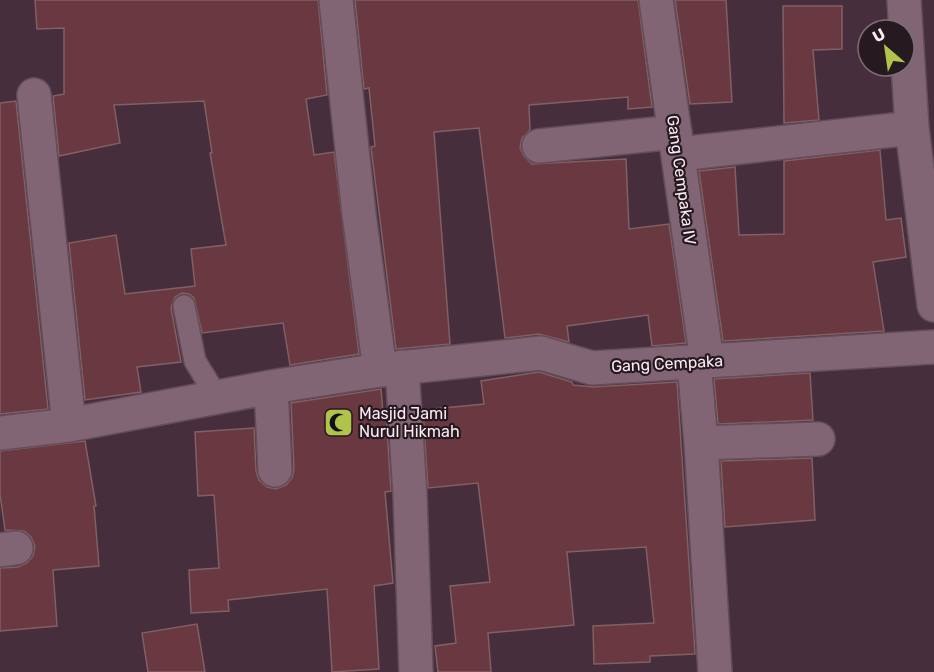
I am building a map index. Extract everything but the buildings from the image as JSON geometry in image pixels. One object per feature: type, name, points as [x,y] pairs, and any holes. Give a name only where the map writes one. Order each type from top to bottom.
[{"type":"street","points":[[336,0],[359,214],[391,369],[410,495],[416,672]]},
{"type":"street","name":"Gang Cempaka IV","points":[[656,0],[677,143],[701,362],[701,443],[715,672]]},
{"type":"street","points":[[904,0],[912,128],[934,304]]},
{"type":"street","points":[[34,95],[69,425]]},
{"type":"street","points":[[539,146],[677,143],[912,128]]},
{"type":"street","name":"Gang Cempaka","points":[[0,433],[69,425],[271,387],[391,369],[541,353],[592,368],[934,347]]},
{"type":"street","points":[[271,387],[275,470]]},
{"type":"street","points":[[701,443],[818,439]]},
{"type":"lane","points":[[184,306],[195,361],[216,397]]},
{"type":"place","name":"Masjid Jami Nurul Hikmah","points":[[338,422]]}]
